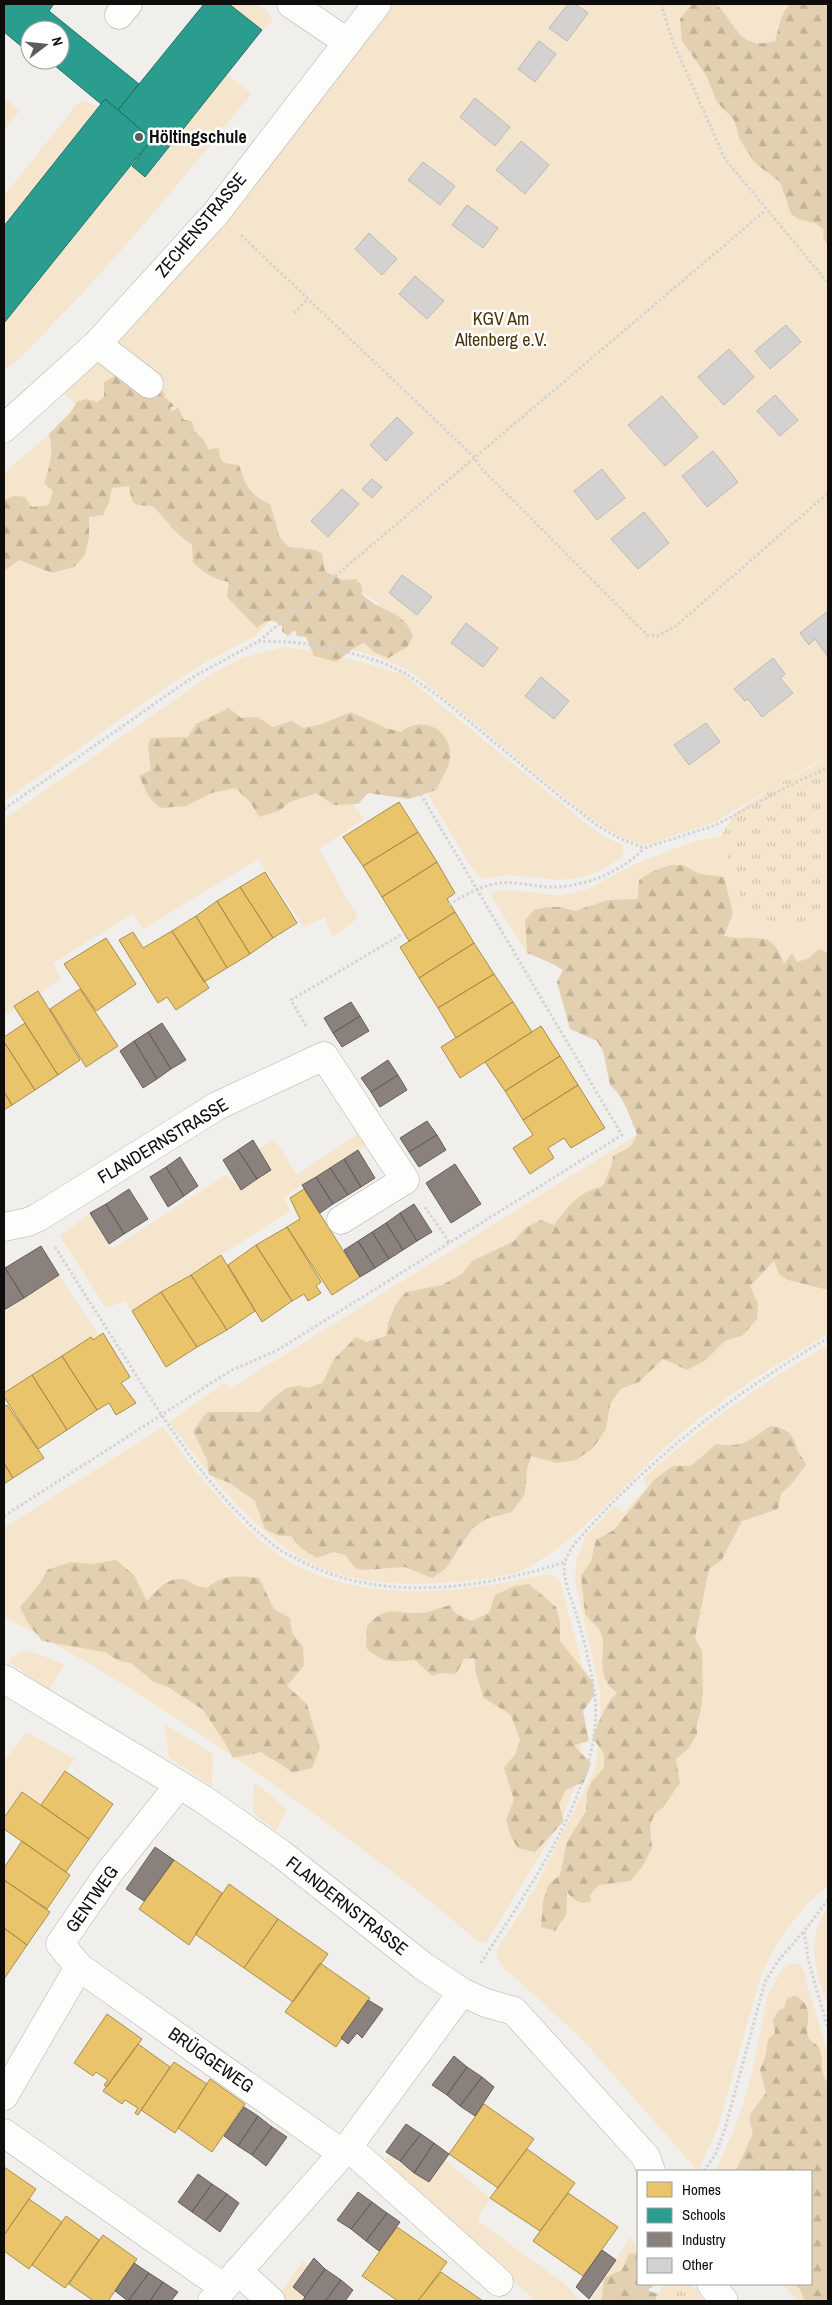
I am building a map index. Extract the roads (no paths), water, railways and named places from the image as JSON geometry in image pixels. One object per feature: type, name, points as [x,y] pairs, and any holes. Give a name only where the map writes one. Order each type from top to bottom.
[{"type":"street","points":[[291,4],[347,42]]},
{"type":"street","name":"ZECHENSTRASSE","points":[[4,428],[97,344],[216,212],[377,4]]},
{"type":"street","points":[[97,344],[149,384]]},
{"type":"street","name":"FLANDERNSTRASSE","points":[[4,1227],[37,1218],[217,1106],[324,1056],[405,1180],[341,1220]]},
{"type":"street","name":"FLANDERNSTRASSE","points":[[4,1679],[53,1702],[179,1785],[207,1793],[284,1847],[423,1966],[462,1992],[486,2003],[514,2011],[646,2157],[651,2170]]},
{"type":"street","name":"GENTWEG","points":[[79,1967],[60,1944],[108,1874],[179,1785]]},
{"type":"street","points":[[4,2096],[79,1967]]},
{"type":"street","name":"BRÜGGEWEG","points":[[79,1967],[346,2150],[500,2282]]},
{"type":"street","points":[[224,2286],[346,2150],[462,1992]]},
{"type":"street","points":[[4,2133],[224,2286],[271,2301]]},
{"type":"street","points":[[712,2285],[724,2301]]},
{"type":"place","name":"Höltingschule","points":[[139,137]]},
{"type":"park label","name":"KGV Am Altenberg e.V.","points":[[501,329]]}]
